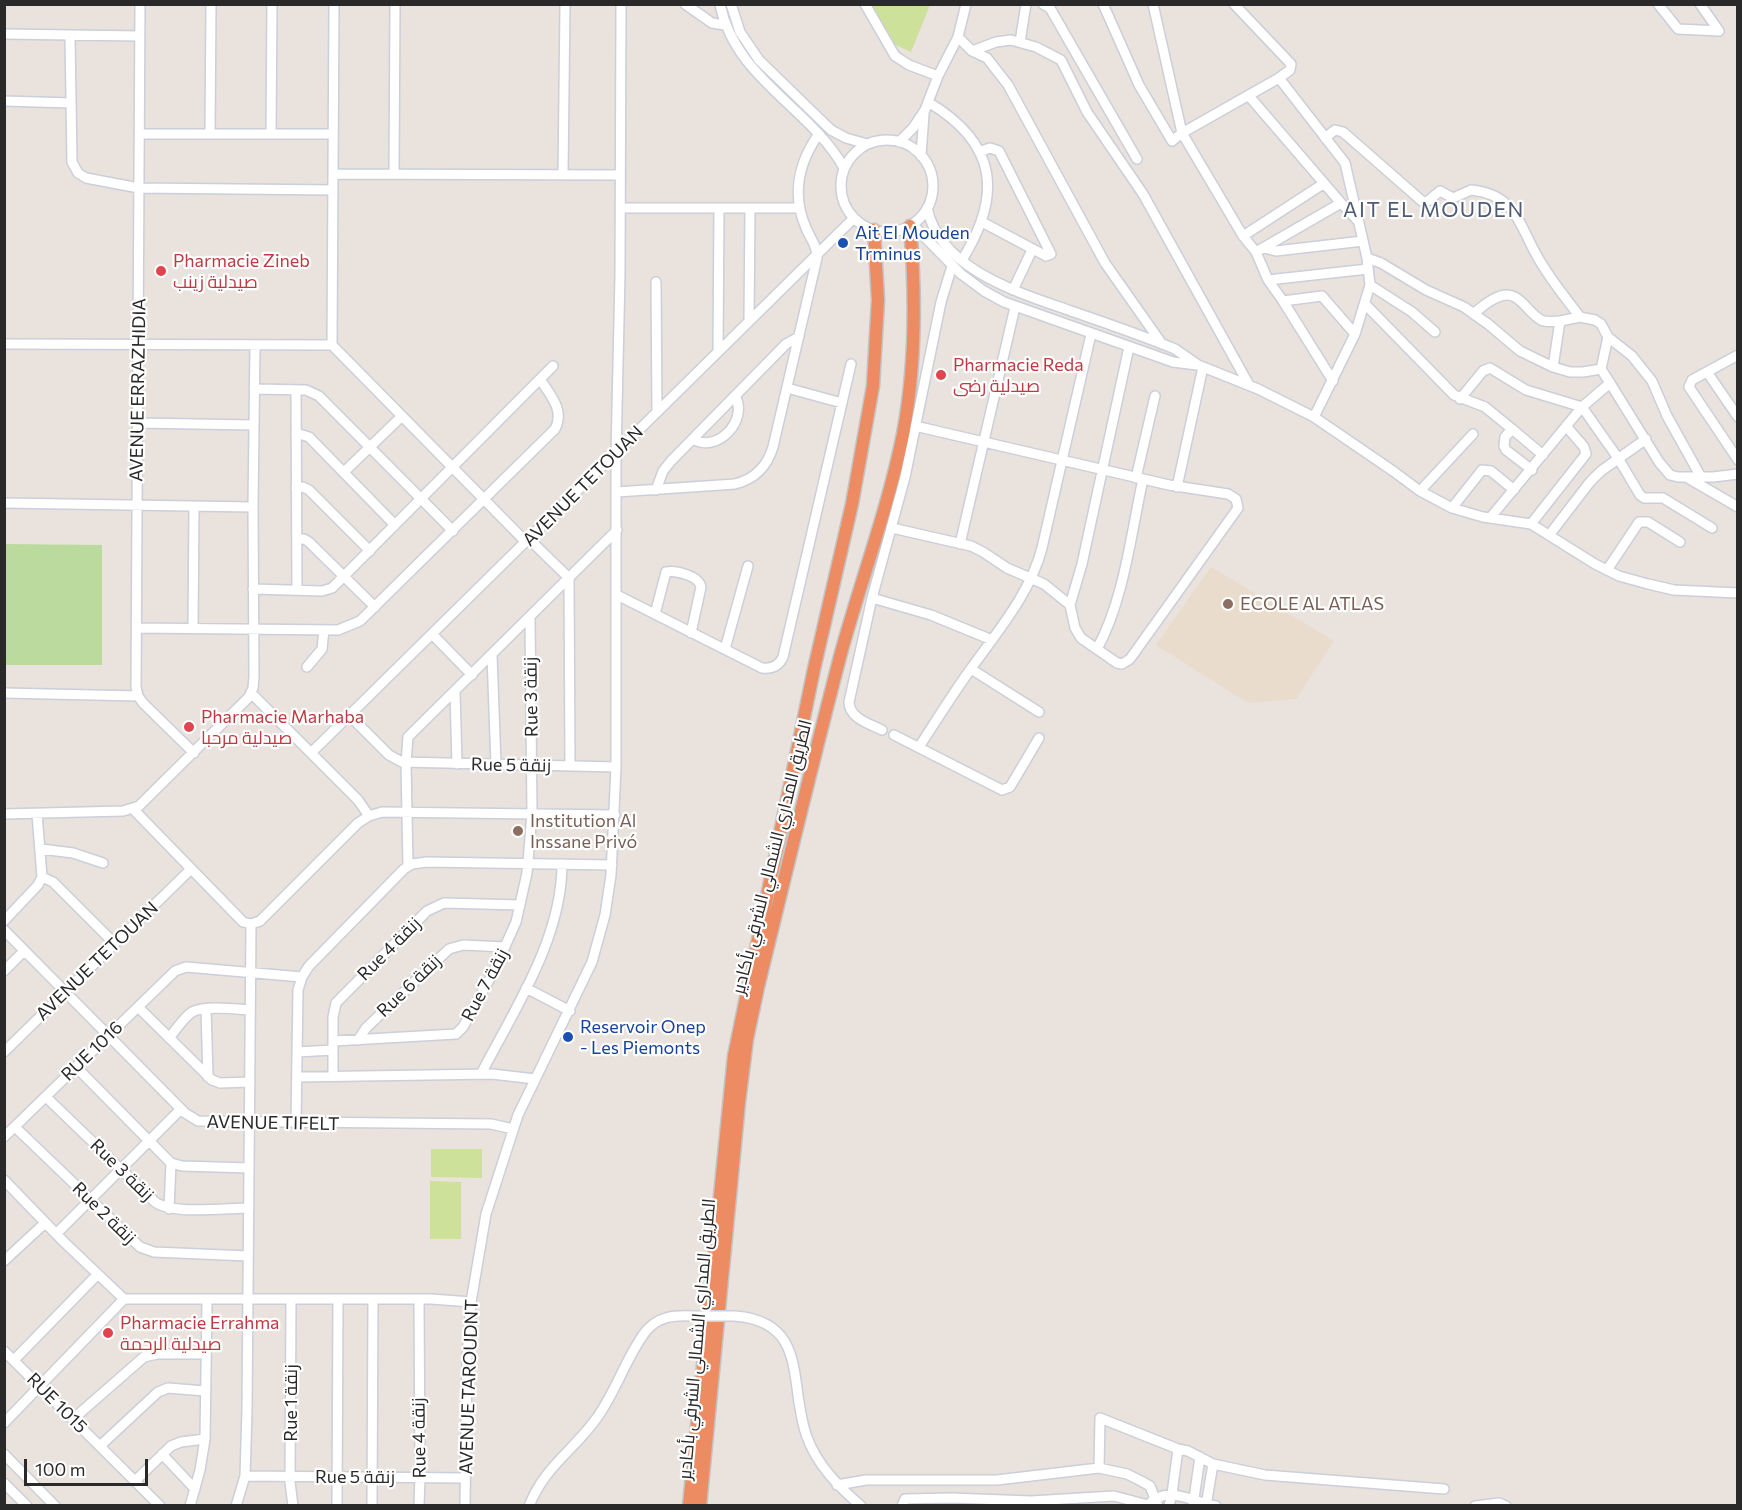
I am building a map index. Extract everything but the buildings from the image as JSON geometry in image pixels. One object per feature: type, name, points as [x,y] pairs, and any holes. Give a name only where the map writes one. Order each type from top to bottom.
[{"type":"highway","name":"الطريق المداري الشمالي الشرقي بأكادير","points":[[700,1506],[736,1126],[747,1039],[842,650],[892,481],[903,434],[914,337],[915,284],[911,225]]},
{"type":"highway","name":"الطريق المداري الشمالي الشرقي بأكادير","points":[[689,1506],[736,1045],[814,669],[845,535],[873,386],[878,309],[874,231]]},
{"type":"street","name":"AVENUE ERRAZHIDIA","points":[[138,696],[136,687],[140,4]]},
{"type":"street","points":[[210,134],[211,4]]},
{"type":"street","points":[[271,134],[272,4]]},
{"type":"street","points":[[334,4],[332,345],[484,500],[569,578],[570,766]]},
{"type":"street","points":[[394,174],[395,4]]},
{"type":"street","points":[[563,175],[565,4]]},
{"type":"street","name":"AVENUE TAROUDNT","points":[[465,1506],[467,1357],[471,1302],[486,1214],[513,1129],[592,962],[605,915],[612,865],[616,767],[616,454],[621,4]]},
{"type":"street","points":[[685,4],[712,23],[725,25]]},
{"type":"street","points":[[720,4],[725,25],[746,61],[828,145],[844,168]]},
{"type":"street","points":[[731,4],[740,32],[759,60],[825,125],[853,141],[867,144]]},
{"type":"street","points":[[865,4],[895,56],[909,65],[938,76]]},
{"type":"street","points":[[899,142],[913,128],[926,106],[958,37],[966,4]]},
{"type":"street","points":[[1020,42],[1026,4]]},
{"type":"street","points":[[1043,4],[1050,9],[1137,159]]},
{"type":"street","points":[[1103,4],[1139,85],[1172,141],[1290,70],[1291,64],[1234,4]]},
{"type":"street","points":[[1153,4],[1182,133],[1243,236],[1260,250],[1268,280],[1333,381]]},
{"type":"street","points":[[1658,4],[1678,29],[1719,31],[1700,4]]},
{"type":"street","points":[[4,34],[140,36]]},
{"type":"street","points":[[70,35],[72,162],[75,170],[82,176],[90,180],[139,188],[333,190]]},
{"type":"street","points":[[958,37],[972,51],[987,58],[1008,85],[1105,262],[1162,344]]},
{"type":"street","points":[[972,51],[996,42],[1011,40],[1036,47],[1061,60],[1088,112],[1143,194],[1249,386]]},
{"type":"street","points":[[1279,78],[1324,138],[1340,153],[1345,163],[1367,258],[1370,285],[1355,334],[1314,417]]},
{"type":"street","points":[[1249,96],[1323,184],[1359,222]]},
{"type":"street","points":[[4,101],[71,103]]},
{"type":"street","points":[[926,106],[957,123],[979,152],[985,170],[988,201],[982,222],[962,260]]},
{"type":"street","points":[[921,156],[926,106]]},
{"type":"street","points":[[1324,138],[1335,130],[1343,132],[1423,202],[1428,201],[1440,191],[1453,198],[1466,191],[1475,191],[1499,200],[1519,218],[1537,256],[1580,317]]},
{"type":"street","points":[[140,134],[333,134]]},
{"type":"street","points":[[828,145],[835,140],[838,134]]},
{"type":"street","points":[[617,492],[735,484],[758,473],[766,464],[771,453],[818,254],[800,208],[798,189],[807,152],[818,135]]},
{"type":"street","points":[[883,140],[899,142],[921,156],[932,176],[932,198],[927,208],[911,225],[893,232],[874,231],[854,218],[844,203],[840,186],[844,168],[853,154],[867,144],[883,140]]},
{"type":"street","points":[[979,152],[990,148],[999,151],[1051,254],[1046,256],[1032,250],[982,222]]},
{"type":"street","points":[[334,174],[620,175]]},
{"type":"street","points":[[1243,236],[1323,184]]},
{"type":"street","points":[[1260,250],[1341,203]]},
{"type":"street","points":[[620,208],[800,208]]},
{"type":"street","points":[[718,351],[719,208]]},
{"type":"street","points":[[749,321],[750,208]]},
{"type":"street","points":[[927,208],[940,238],[962,260],[983,275],[1013,290],[1175,349],[1201,366],[1314,417],[1420,491],[1452,508],[1490,518],[1532,524],[1575,553],[1607,570],[1648,585],[1674,590],[1737,593]]},
{"type":"street","name":"AVENUE TETOUAN","points":[[311,753],[854,218]]},
{"type":"street","points":[[911,225],[952,266],[984,291],[1015,307],[1173,362],[1201,366]]},
{"type":"street","points":[[1260,250],[1276,251],[1363,241]]},
{"type":"street","points":[[1013,290],[1032,250]]},
{"type":"street","points":[[1367,258],[1381,263],[1426,290],[1474,313],[1520,351],[1553,367],[1576,372],[1601,369]]},
{"type":"street","points":[[882,730],[853,714],[849,706],[872,598],[892,528],[940,308],[952,266]]},
{"type":"street","points":[[1268,280],[1368,269]]},
{"type":"street","points":[[656,282],[657,412]]},
{"type":"street","points":[[1370,285],[1412,312],[1435,332]]},
{"type":"street","points":[[1474,313],[1497,297],[1507,294],[1516,297],[1540,320],[1548,322],[1580,317],[1595,320],[1601,324],[1608,337],[1645,370],[1667,416],[1701,477]]},
{"type":"street","points":[[1283,301],[1322,296],[1355,334]]},
{"type":"street","points":[[1365,304],[1454,395],[1485,407],[1543,455]]},
{"type":"street","points":[[960,544],[1015,307]]},
{"type":"street","points":[[1553,367],[1560,321]]},
{"type":"street","points":[[919,747],[1032,577],[1042,548],[1090,334]]},
{"type":"street","points":[[656,490],[667,466],[786,344],[799,337]]},
{"type":"street","points":[[1608,337],[1601,369],[1666,471],[1674,476],[1685,477],[1720,477],[1737,474]]},
{"type":"street","points":[[4,344],[332,345]]},
{"type":"street","points":[[4,814],[133,808],[143,803],[246,701],[251,693],[254,682],[255,345]]},
{"type":"street","points":[[915,426],[1061,459],[1103,470],[1139,479],[1231,495],[1237,502],[1237,511],[1128,662],[1117,663],[1078,635],[1070,605],[1082,564],[1103,470],[1129,347]]},
{"type":"street","points":[[1173,362],[1178,354],[1175,349]]},
{"type":"street","points":[[1736,359],[1692,380],[1689,387],[1733,445],[1737,460]]},
{"type":"street","points":[[617,595],[762,668],[773,667],[782,660],[851,364]]},
{"type":"street","points":[[253,589],[326,591],[332,588],[553,366]]},
{"type":"street","points":[[1177,487],[1201,366]]},
{"type":"street","points":[[1460,399],[1483,371],[1490,368],[1526,390],[1582,407],[1642,497],[1662,498],[1712,528]]},
{"type":"street","points":[[1707,372],[1737,417]]},
{"type":"street","points":[[137,628],[338,630],[354,625],[453,531],[558,425],[558,409],[540,379]]},
{"type":"street","points":[[1490,518],[1582,407],[1610,383]]},
{"type":"street","points":[[787,387],[842,403]]},
{"type":"street","points":[[254,389],[310,391],[319,396],[453,531]]},
{"type":"street","points":[[296,390],[297,590]]},
{"type":"street","points":[[693,439],[702,443],[716,442],[733,426],[736,421],[738,404],[735,396]]},
{"type":"street","points":[[1097,649],[1111,621],[1117,601],[1155,396]]},
{"type":"street","points":[[344,472],[402,416]]},
{"type":"street","points":[[138,423],[254,425]]},
{"type":"street","points":[[1532,524],[1586,454],[1584,447],[1566,426]]},
{"type":"street","points":[[1512,429],[1505,437],[1504,446],[1532,470]]},
{"type":"street","points":[[296,434],[309,437],[395,525]]},
{"type":"street","points":[[1420,491],[1473,434]]},
{"type":"street","points":[[1550,534],[1590,482],[1618,458],[1646,439]]},
{"type":"street","points":[[1452,508],[1482,470],[1491,471],[1514,490]]},
{"type":"street","points":[[1685,477],[1737,507]]},
{"type":"street","points":[[296,488],[303,487],[309,490],[370,551]]},
{"type":"street","points":[[4,503],[253,507]]},
{"type":"street","points":[[193,629],[194,507]]},
{"type":"street","points":[[1607,570],[1639,522],[1648,522],[1680,542]]},
{"type":"street","points":[[892,528],[976,548],[1007,568],[1032,577],[1070,605]]},
{"type":"street","points":[[408,866],[406,763],[408,737],[617,530]]},
{"type":"street","points":[[297,539],[309,542],[375,607]]},
{"type":"street","points":[[725,649],[748,566]]},
{"type":"street","points":[[655,614],[666,572],[697,578],[701,587],[691,633]]},
{"type":"street","points":[[872,598],[931,615],[992,640]]},
{"type":"street","name":"Rue 3 زنقة","points":[[530,617],[532,814]]},
{"type":"street","points":[[307,667],[322,649],[324,630]]},
{"type":"street","points":[[432,634],[472,675]]},
{"type":"street","points":[[492,655],[495,765]]},
{"type":"street","points":[[971,669],[1039,712]]},
{"type":"street","points":[[455,692],[457,764]]},
{"type":"street","points":[[4,693],[138,696],[194,753]]},
{"type":"street","points":[[251,693],[362,804],[369,816]]},
{"type":"street","points":[[349,716],[388,755],[397,761],[406,763]]},
{"type":"street","points":[[894,735],[999,790],[1010,787],[1039,738]]},
{"type":"street","name":"Rue 5 زنقة","points":[[406,763],[616,767]]},
{"type":"street","points":[[133,808],[190,870],[243,922],[251,924],[260,921],[358,823],[382,812],[615,814]]},
{"type":"street","points":[[4,921],[38,885],[42,877],[37,814]]},
{"type":"street","name":"Rue 7 زنقة","points":[[297,1052],[358,1040],[456,1034],[463,1027],[494,971],[516,922],[529,863],[532,814]]},
{"type":"street","points":[[41,849],[73,853],[102,863]]},
{"type":"street","points":[[296,1124],[298,990],[302,976],[399,872],[408,866],[427,862],[612,865]]},
{"type":"street","points":[[481,1074],[526,988],[543,949],[554,918],[562,864]]},
{"type":"street","name":"AVENUE TETOUAN","points":[[4,1052],[190,870]]},
{"type":"street","points":[[42,877],[53,882],[115,944]]},
{"type":"street","name":"Rue 4 زنقة","points":[[333,1076],[334,1011],[338,1000],[427,911],[444,903],[520,904]]},
{"type":"street","points":[[236,1506],[245,1476],[251,924]]},
{"type":"street","name":"AVENUE TIFELT","points":[[4,930],[189,1117],[201,1123],[491,1124],[513,1129]]},
{"type":"street","name":"Rue 6 زنقة","points":[[358,1040],[366,1028],[449,949],[463,945],[505,947]]},
{"type":"street","points":[[4,971],[24,951]]},
{"type":"street","name":"RUE 1016","points":[[4,1137],[171,973],[182,968],[251,972]]},
{"type":"street","points":[[251,972],[302,976]]},
{"type":"street","points":[[526,988],[570,1011]]},
{"type":"street","points":[[138,1007],[208,1077],[220,1083],[250,1082]]},
{"type":"street","points":[[169,1038],[190,1013],[206,1009],[250,1010]]},
{"type":"street","points":[[206,1009],[208,1077]]},
{"type":"street","points":[[76,1067],[171,1163],[182,1166],[249,1168]]},
{"type":"street","points":[[297,1077],[481,1074],[535,1079]]},
{"type":"street","name":"Rue 3 زنقة","points":[[46,1097],[155,1202],[169,1209],[249,1208]]},
{"type":"street","points":[[56,1233],[181,1109]]},
{"type":"street","name":"Rue 2 زنقة","points":[[15,1127],[136,1245],[144,1250],[248,1256]]},
{"type":"street","points":[[169,1209],[171,1163]]},
{"type":"street","points":[[4,1180],[97,1275],[124,1299],[207,1301],[419,1299],[471,1302]]},
{"type":"street","points":[[6,1255],[45,1223]]},
{"type":"street","points":[[14,1360],[97,1275]]},
{"type":"street","points":[[4,1423],[124,1299]]},
{"type":"street","points":[[372,1506],[373,1299]]},
{"type":"street","name":"Rue 4 زنقة","points":[[419,1299],[419,1506]]},
{"type":"street","name":"Rue 1 زنقة","points":[[291,1300],[293,1506]]},
{"type":"street","points":[[337,1506],[338,1300]]},
{"type":"street","points":[[189,1506],[203,1459],[205,1439],[207,1301]]},
{"type":"street","points":[[529,1506],[545,1475],[598,1418],[646,1330],[665,1317],[678,1315],[750,1317],[766,1323],[778,1332],[785,1343],[796,1377],[806,1435],[813,1451],[837,1485],[861,1506]]},
{"type":"street","name":"RUE 1015","points":[[4,1351],[160,1506]]},
{"type":"street","points":[[73,1419],[144,1357],[157,1354],[206,1354]]},
{"type":"street","points":[[100,1446],[158,1392],[168,1388],[206,1391]]},
{"type":"street","points":[[1098,1468],[1100,1418],[1213,1464],[1265,1475],[1292,1479],[1318,1478],[1444,1489]]},
{"type":"street","points":[[135,1481],[171,1446],[181,1442],[205,1439]]},
{"type":"street","points":[[1169,1506],[1178,1449]]},
{"type":"street","points":[[4,1454],[55,1506]]},
{"type":"street","points":[[162,1454],[195,1489]]},
{"type":"street","points":[[1193,1503],[1200,1457]]},
{"type":"street","points":[[902,1506],[905,1499],[1080,1500],[1102,1496],[1152,1503],[1172,1494],[1193,1503],[1210,1505],[1213,1464]]},
{"type":"street","points":[[837,1485],[866,1480],[997,1480],[1098,1468],[1127,1474],[1141,1480],[1150,1486],[1152,1503]]},
{"type":"street","name":"Rue 5 زنقة","points":[[245,1476],[465,1478]]},
{"type":"street","points":[[4,1483],[27,1506]]},
{"type":"street","points":[[1475,1506],[1499,1503],[1506,1506]]},
{"type":"shaded area","name":"ECOLE AL ATLAS","points":[[1211,567],[1334,641],[1296,699],[1248,703],[1156,645]]},
{"type":"green space","points":[[868,5],[930,5],[911,52],[889,42]]},
{"type":"green space","points":[[5,544],[102,545],[102,665],[5,665]]},
{"type":"green space","points":[[431,1149],[482,1149],[482,1178],[431,1177]]},
{"type":"green space","points":[[430,1181],[461,1182],[461,1239],[430,1239]]},
{"type":"place","name":"Ait El Mouden Trminus","points":[[843,243]]},
{"type":"place","name":"Pharmacie Zineb صيدلية زينب","points":[[161,271]]},
{"type":"place","name":"Pharmacie Reda صيدلية رضى","points":[[941,375]]},
{"type":"place","name":"ECOLE AL ATLAS","points":[[1228,604]]},
{"type":"place","name":"Pharmacie Marhaba صيدلية مرحبا","points":[[189,727]]},
{"type":"place","name":"Institution Al Inssane Privó","points":[[518,831]]},
{"type":"place","name":"Reservoir Onep - Les Piemonts","points":[[568,1037]]},
{"type":"place","name":"Pharmacie Errahma صيدلية الرحمة","points":[[108,1333]]},
{"type":"district","name":"AIT EL MOUDEN","points":[[1434,210]]}]
